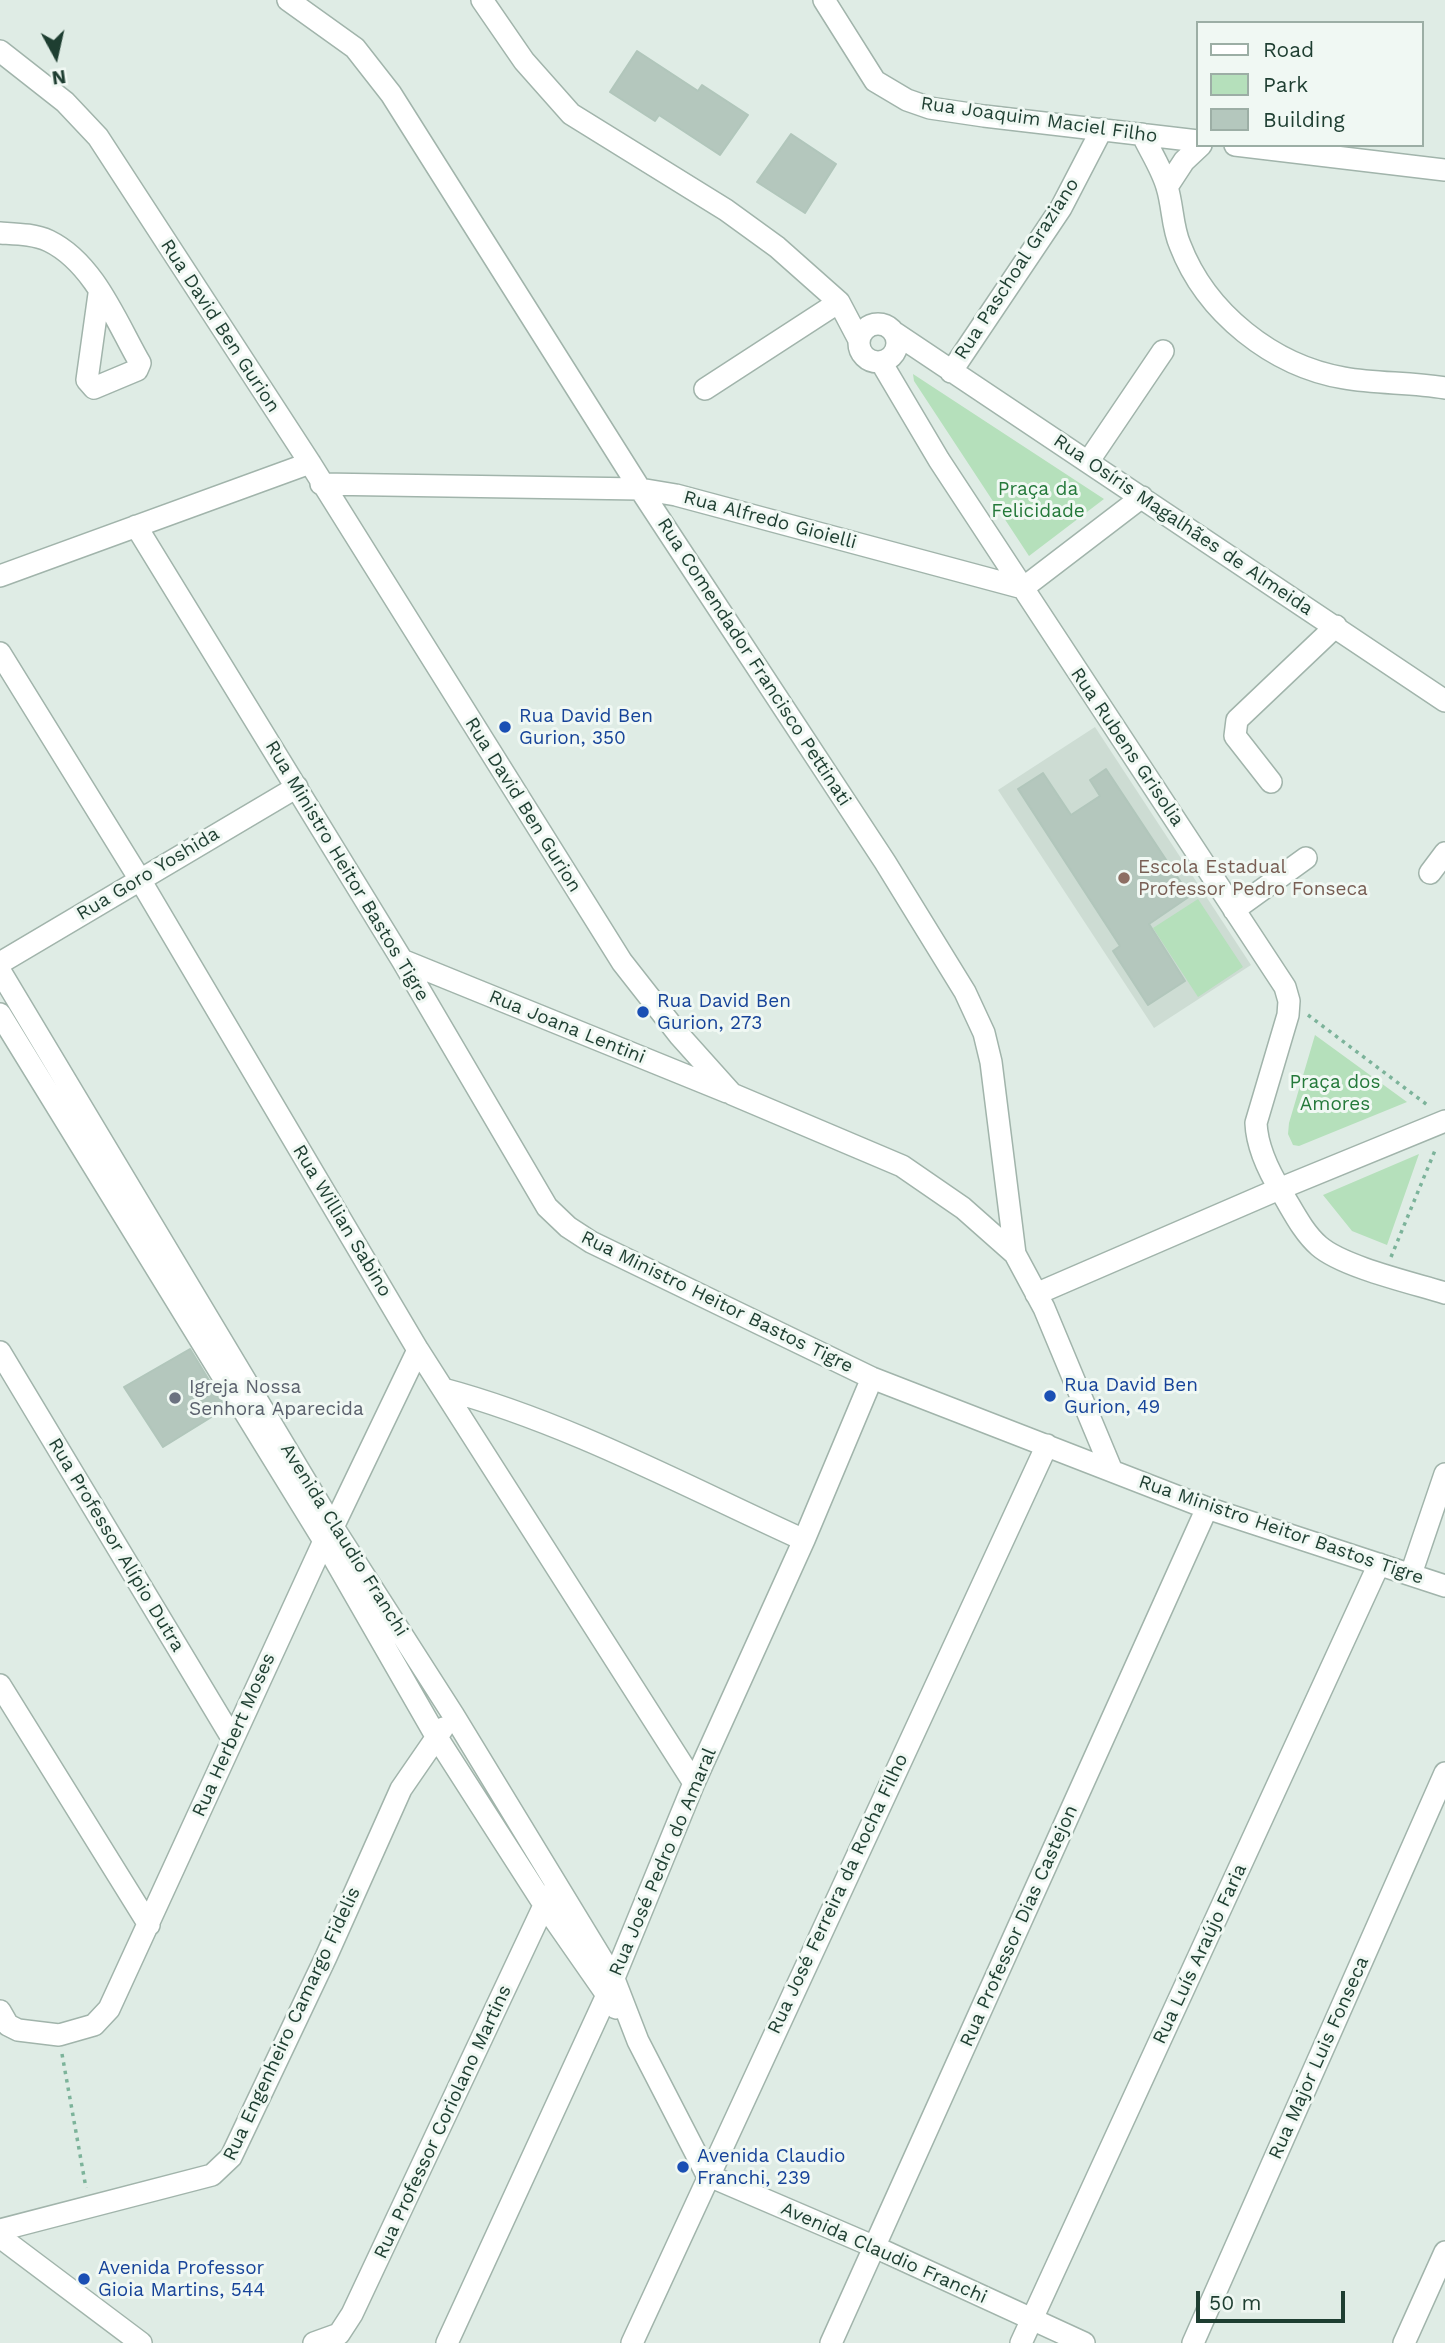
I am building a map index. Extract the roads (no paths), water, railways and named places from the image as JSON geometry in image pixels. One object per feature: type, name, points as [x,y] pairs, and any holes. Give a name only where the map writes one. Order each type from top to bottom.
[{"type":"street","name":"Rua Comendador Francisco Pettinati","points":[[288,0],[355,48],[399,106],[640,489],[885,862],[978,1016],[991,1062],[1015,1254]]},
{"type":"street","name":"Rua Osíris Magalhães de Almeida","points":[[482,0],[524,61],[571,114],[726,210],[777,247],[839,302],[920,351],[1142,497],[1445,701]]},
{"type":"street","name":"Rua Joaquim Maciel Filho","points":[[824,0],[875,81],[883,89],[930,108],[1196,141]]},
{"type":"street","name":"Rua David Ben Gurion","points":[[0,51],[65,102],[99,136],[310,463],[321,485],[622,962],[680,1036],[732,1094],[902,1166],[963,1208],[1015,1254],[1036,1294],[1112,1471]]},
{"type":"street","name":"Rua Paschoal Graziano","points":[[951,372],[1060,208],[1102,129]]},
{"type":"street","points":[[1142,134],[1167,187],[1180,245],[1197,278],[1216,304],[1245,332],[1276,355],[1304,368],[1345,378],[1445,388]]},
{"type":"street","points":[[1167,187],[1184,161],[1199,147]]},
{"type":"street","points":[[1253,147],[1445,170]]},
{"type":"street","points":[[0,233],[49,241],[81,263],[99,294]]},
{"type":"street","name":"Rua Osíris Magalhães de Almeida","points":[[839,302],[859,340]]},
{"type":"street","points":[[705,389],[839,302]]},
{"type":"street","points":[[867,327],[891,335],[888,360],[881,362],[867,359],[859,347],[859,340],[867,327]]},
{"type":"street","points":[[1088,462],[1163,351]]},
{"type":"street","name":"Rua Rubens Grisolia","points":[[881,362],[910,415],[1285,987],[1289,1001],[1286,1022],[1256,1124],[1257,1138],[1279,1189]]},
{"type":"street","points":[[0,576],[310,463]]},
{"type":"street","name":"Rua Alfredo Gioielli","points":[[321,485],[640,489],[689,499],[1023,588]]},
{"type":"street","points":[[1023,588],[1142,497]]},
{"type":"street","name":"Rua Ministro Heitor Bastos Tigre","points":[[136,526],[402,960],[547,1207],[568,1227],[590,1242],[872,1378],[1207,1508],[1445,1586]]},
{"type":"street","points":[[1271,782],[1235,736],[1237,720],[1336,626]]},
{"type":"street","name":"Rua Willian Sabino","points":[[0,653],[139,878],[418,1350],[694,1783]]},
{"type":"street","name":"Rua Goro Yoshida","points":[[0,963],[139,878],[297,787]]},
{"type":"street","points":[[1430,873],[1445,853]]},
{"type":"street","points":[[1234,910],[1306,858]]},
{"type":"street","name":"Rua Joana Lentini","points":[[402,960],[732,1094]]},
{"type":"street","name":"Avenida Claudio Franchi","points":[[0,971],[328,1534],[436,1736],[545,1906],[610,1987]]},
{"type":"street","name":"Avenida Claudio Franchi","points":[[0,1014],[328,1534],[454,1716],[554,1883],[708,2175],[875,2247],[1084,2343]]},
{"type":"street","points":[[1036,1294],[1440,1123]]},
{"type":"street","points":[[1279,1189],[1303,1228],[1320,1247],[1384,1273],[1445,1293]]},
{"type":"street","name":"Rua Herbert Moses","points":[[0,2011],[8,2025],[18,2030],[59,2035],[94,2025],[109,2009],[232,1738],[418,1350]]},
{"type":"street","name":"Rua Professor Alípio Dutra","points":[[0,1352],[232,1738]]},
{"type":"street","name":"Rua José Pedro do Amaral","points":[[447,2343],[610,1987],[694,1783],[804,1540],[872,1378]]},
{"type":"street","points":[[443,1389],[492,1402],[538,1420],[804,1540]]},
{"type":"street","name":"Rua José Ferreira da Rocha Filho","points":[[632,2343],[1047,1445]]},
{"type":"street","points":[[1411,1574],[1445,1474]]},
{"type":"street","name":"Rua Professor Dias Castejon","points":[[831,2343],[1207,1508]]},
{"type":"street","name":"Rua Luís Araújo Faria","points":[[1021,2343],[1379,1564]]},
{"type":"street","points":[[0,1685],[149,1925]]},
{"type":"street","name":"Rua Engenheiro Camargo Fidelis","points":[[0,2230],[212,2175],[231,2157],[326,1957],[401,1789],[436,1736],[454,1716]]},
{"type":"street","name":"Rua Major Luis Fonseca","points":[[1193,2343],[1445,1773]]},
{"type":"street","name":"Rua Professor Coriolano Martins","points":[[314,2343],[339,2334],[352,2314],[554,1883]]},
{"type":"street","points":[[0,2236],[141,2343]]},
{"type":"street","points":[[1404,2343],[1445,2252]]},
{"type":"place","name":"Rua David Ben Gurion, 350","points":[[505,727]]},
{"type":"place","name":"Escola Estadual Professor Pedro Fonseca","points":[[1124,878]]},
{"type":"place","name":"Rua David Ben Gurion, 273","points":[[643,1012]]},
{"type":"place","name":"Rua David Ben Gurion, 49","points":[[1050,1396]]},
{"type":"place","name":"Igreja Nossa Senhora Aparecida","points":[[175,1398]]},
{"type":"place","name":"Avenida Claudio Franchi, 239","points":[[683,2167]]},
{"type":"place","name":"Avenida Professor Gioia Martins, 544","points":[[84,2279]]},
{"type":"park label","name":"Praça da Felicidade","points":[[1038,500]]},
{"type":"park label","name":"Praça dos Amores","points":[[1335,1093]]}]
